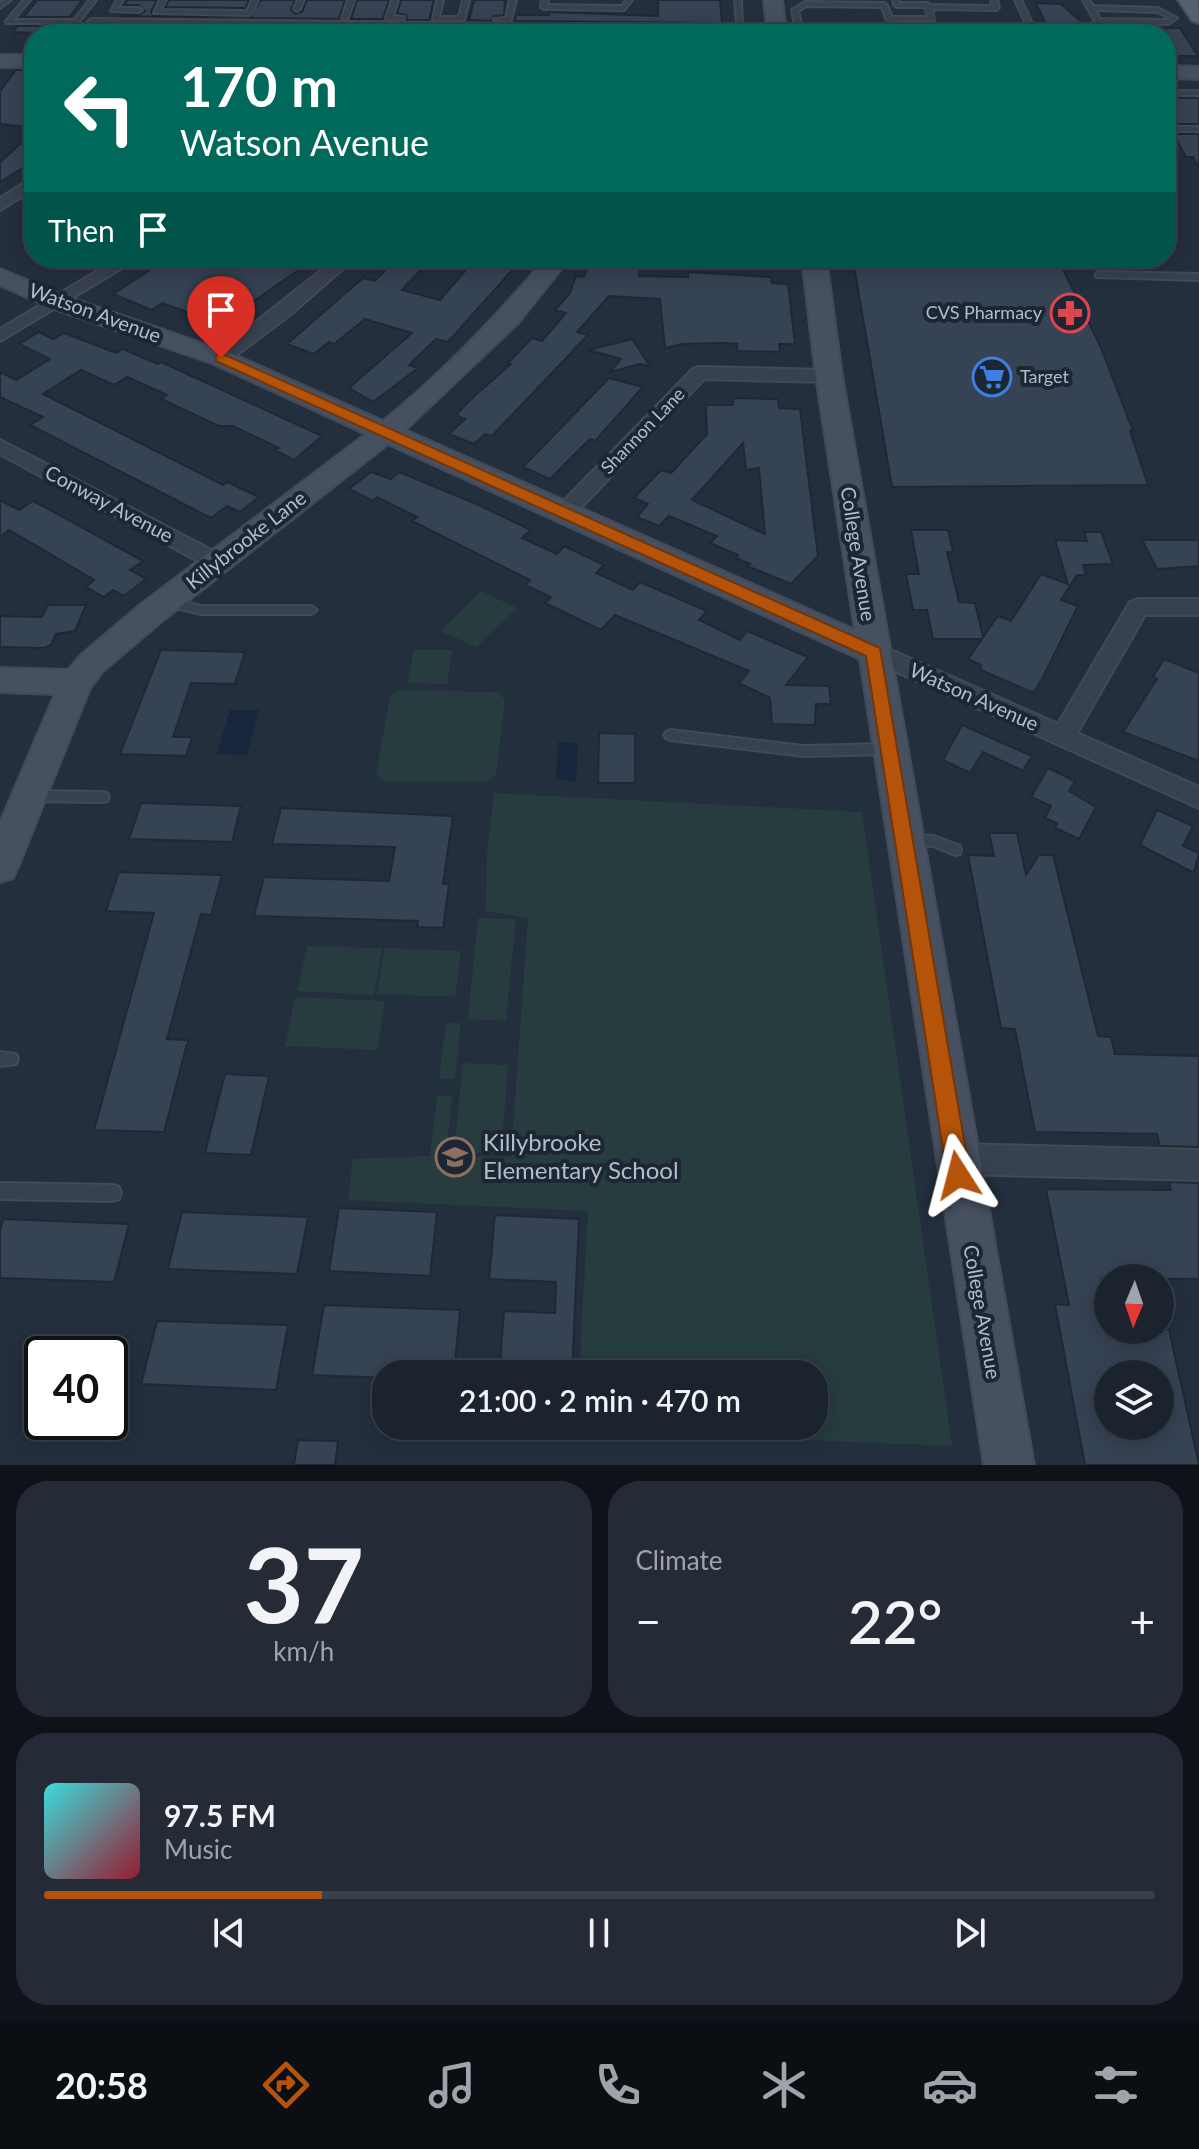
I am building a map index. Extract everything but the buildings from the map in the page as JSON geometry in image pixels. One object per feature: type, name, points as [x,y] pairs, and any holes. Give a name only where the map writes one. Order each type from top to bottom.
[{"type":"main road","points":[[1188,0],[1199,17]]},
{"type":"street","points":[[773,0],[776,24]]},
{"type":"street","points":[[0,61],[24,61]]},
{"type":"street","points":[[1176,72],[1199,73]]},
{"type":"street","points":[[0,205],[24,189]]},
{"type":"street","points":[[0,336],[114,268]]},
{"type":"street","points":[[221,358],[335,268]]},
{"type":"street","name":"Killybrooke Lane","points":[[0,867],[76,683],[117,640],[385,431],[487,342],[550,268]]},
{"type":"street","name":"College Avenue","points":[[815,268],[829,376],[904,839],[1009,1465]]},
{"type":"street","name":"Watson Avenue","points":[[0,276],[58,302],[221,358],[1199,798]]},
{"type":"street","name":"Shannon Lane","points":[[564,513],[699,373],[829,376]]},
{"type":"street","name":"Conway Avenue","points":[[0,446],[217,562]]},
{"type":"street","points":[[1063,736],[1138,607],[1199,607]]},
{"type":"street","points":[[0,680],[76,683]]},
{"type":"street","points":[[956,1159],[1199,1165]]},
{"type":"lane","points":[[0,6],[8,0]]},
{"type":"lane","points":[[27,0],[8,22],[76,22],[93,0]]},
{"type":"lane","points":[[120,0],[113,10],[139,10]]},
{"type":"lane","points":[[163,0],[156,12],[249,13],[255,0]]},
{"type":"lane","points":[[207,12],[214,0]]},
{"type":"lane","points":[[297,9],[301,0]]},
{"type":"lane","points":[[345,18],[351,0]]},
{"type":"lane","points":[[395,0],[389,18],[509,20],[513,0]]},
{"type":"lane","points":[[435,19],[440,0]]},
{"type":"lane","points":[[462,19],[466,0]]},
{"type":"lane","points":[[545,0],[544,7],[624,8],[629,0]]},
{"type":"lane","points":[[738,0],[740,23]]},
{"type":"lane","points":[[798,24],[795,10],[805,4],[884,5],[896,2],[928,7],[996,8],[994,0]]},
{"type":"lane","points":[[1018,0],[1030,24]]},
{"type":"lane","points":[[1086,0],[1100,24]]},
{"type":"lane","points":[[884,5],[889,19],[921,24]]},
{"type":"lane","points":[[928,7],[933,24]]},
{"type":"lane","points":[[1091,8],[1158,10],[1174,18],[1161,22],[1098,21]]},
{"type":"lane","points":[[88,24],[91,21],[297,24]]},
{"type":"lane","points":[[1176,93],[1199,93]]},
{"type":"lane","points":[[1176,122],[1199,122]]},
{"type":"lane","points":[[1176,129],[1199,129]]},
{"type":"lane","points":[[1099,275],[1199,277]]},
{"type":"lane","points":[[166,602],[201,610],[311,610]]},
{"type":"lane","points":[[670,735],[803,751],[890,749]]},
{"type":"lane","points":[[30,796],[103,797]]},
{"type":"lane","points":[[904,839],[934,841],[955,850]]},
{"type":"lane","points":[[0,1191],[113,1193]]},
{"type":"green space","points":[[481,591],[517,608],[476,647],[440,631]]},
{"type":"green space","points":[[414,650],[452,650],[447,684],[407,683]]},
{"type":"green space","points":[[398,690],[496,692],[505,699],[496,774],[487,781],[384,781],[376,774],[390,697]]},
{"type":"green space","points":[[494,793],[862,812],[952,1446],[800,1440],[828,1440],[828,1360],[580,1360],[588,1211],[348,1200],[353,1159],[430,1156],[437,1095],[452,1096],[446,1156],[511,1157],[528,918],[486,911],[487,853]]},
{"type":"green space","points":[[478,918],[516,919],[506,1021],[468,1019]]},
{"type":"green space","points":[[307,946],[382,948],[374,995],[297,991]]},
{"type":"green space","points":[[385,948],[461,951],[455,997],[377,994]]},
{"type":"green space","points":[[295,997],[385,1001],[377,1050],[285,1046]]},
{"type":"green space","points":[[446,1023],[461,1023],[455,1079],[439,1079]]},
{"type":"green space","points":[[463,1063],[508,1065],[501,1153],[454,1152]]},
{"type":"water","points":[[230,710],[259,710],[247,755],[217,754]]},
{"type":"water","points":[[558,742],[578,743],[576,781],[556,780]]},
{"type":"place","name":"CVS Pharmacy","points":[[1070,313]]},
{"type":"place","name":"Target","points":[[992,377]]},
{"type":"place","name":"Killybrooke Elementary School","points":[[455,1157]]},
{"type":"route","points":[[221,358],[874,652],[958,1175]]}]
